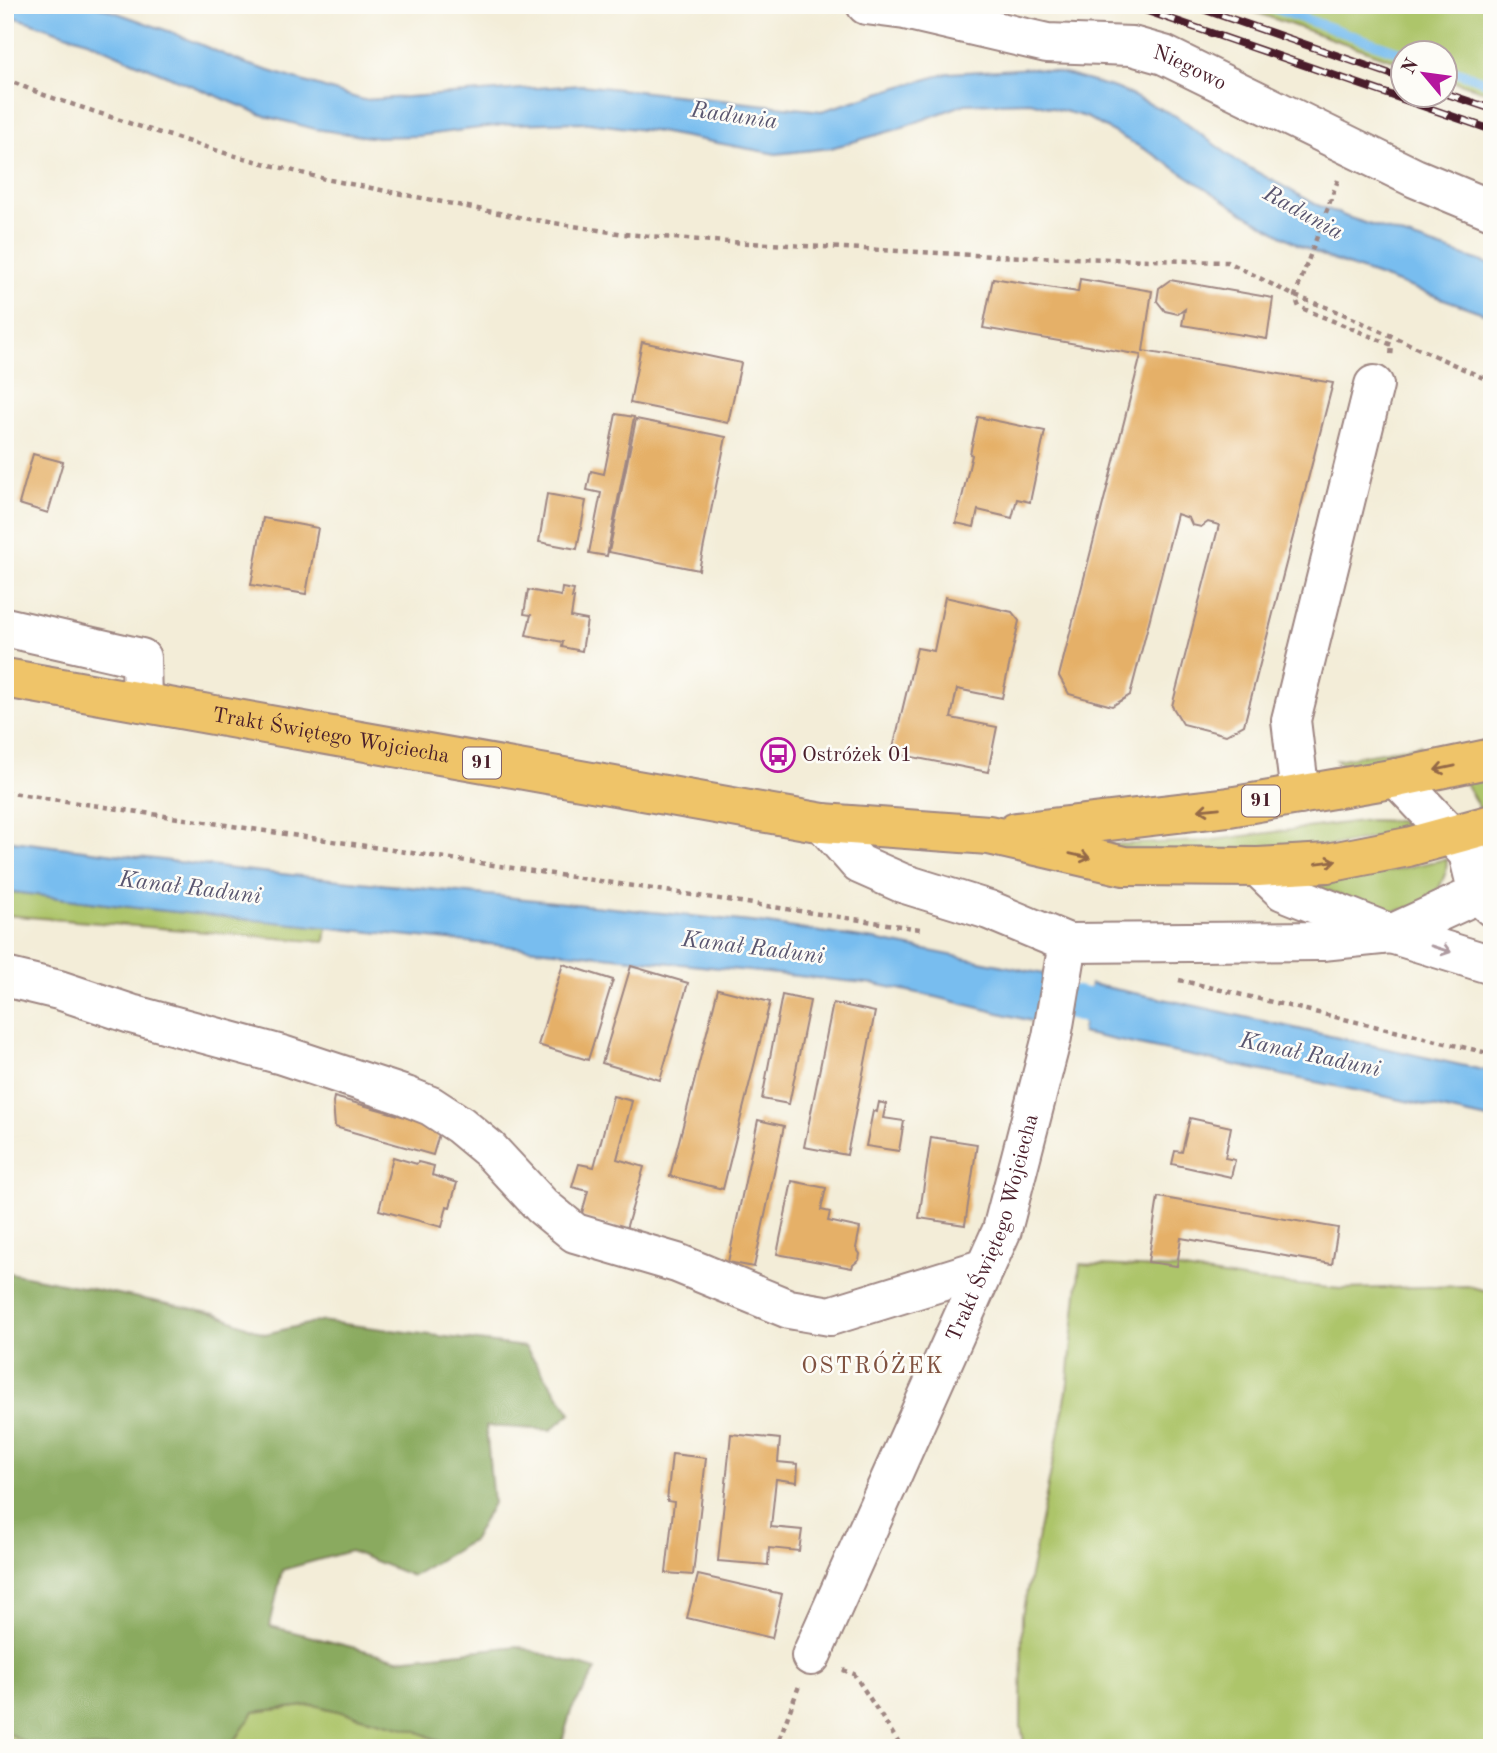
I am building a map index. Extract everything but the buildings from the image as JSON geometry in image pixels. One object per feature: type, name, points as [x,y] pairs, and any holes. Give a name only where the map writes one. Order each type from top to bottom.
[{"type":"main road","name":"Trakt Świętego Wojciecha","points":[[5,678],[823,823],[989,835],[1124,866],[1258,867],[1327,863],[1408,847],[1492,824]]},
{"type":"main road","name":"Trakt Świętego Wojciecha","points":[[989,835],[1229,807],[1397,778],[1492,758]]},
{"type":"street","name":"Niegowo","points":[[866,5],[905,10],[1047,43],[1132,46],[1164,55],[1415,178],[1492,210]]},
{"type":"street","points":[[1300,795],[1291,720],[1374,385]]},
{"type":"street","points":[[5,627],[141,658],[142,702]]},
{"type":"street","points":[[823,823],[859,864],[902,883],[989,910],[1066,956],[1322,941],[1391,934],[1485,901],[1468,853],[1397,778]]},
{"type":"street","points":[[1258,867],[1283,891],[1391,934],[1492,965]]},
{"type":"street","name":"Trakt Świętego Wojciecha","points":[[811,1656],[1002,1230],[1052,1037],[1066,956]]},
{"type":"street","points":[[5,977],[59,990],[131,1014],[282,1055],[431,1106],[489,1149],[542,1206],[575,1233],[677,1262],[789,1309],[831,1316],[985,1268]]},
{"type":"path","points":[[5,79],[44,95],[228,154],[325,179],[529,219],[624,234],[994,256],[1228,262],[1295,296],[1339,312],[1492,382]]},
{"type":"path","points":[[1341,170],[1295,296],[1299,307],[1392,345],[1385,373],[1374,385]]},
{"type":"path","points":[[5,792],[852,918]]},
{"type":"path","points":[[1166,977],[1492,1054]]},
{"type":"path","points":[[776,1748],[811,1656],[854,1674],[902,1748]]},
{"type":"green space","points":[[1234,5],[1492,5],[1492,94],[1458,82],[1458,38],[1388,38],[1388,58]]},
{"type":"green space","points":[[1420,745],[1425,754],[1347,769],[1336,760]]},
{"type":"green space","points":[[1492,777],[1492,808],[1481,811],[1465,783]]},
{"type":"green space","points":[[1369,820],[1398,821],[1421,828],[1343,844],[1236,855],[1080,846],[1205,841]]},
{"type":"green space","points":[[1447,859],[1446,872],[1440,886],[1428,901],[1406,909],[1384,913],[1316,886]]},
{"type":"green space","points":[[5,891],[137,908],[327,927],[325,942],[5,915]]},
{"type":"green space","points":[[1080,1264],[1178,1269],[1256,1281],[1341,1289],[1467,1286],[1492,1292],[1492,1748],[1025,1748],[1021,1726],[1022,1615],[1067,1391]]},
{"type":"green space","points":[[5,1272],[215,1313],[265,1334],[320,1321],[525,1347],[571,1413],[551,1430],[486,1426],[493,1503],[473,1540],[412,1576],[350,1551],[282,1570],[270,1626],[398,1659],[517,1646],[596,1670],[571,1711],[560,1748],[454,1748],[417,1731],[314,1705],[254,1712],[230,1748],[34,1748],[5,1731]]},
{"type":"green space","points":[[314,1705],[417,1731],[454,1748],[231,1748],[253,1712]]},
{"type":"green space","points":[[5,1731],[34,1748],[5,1748]]},
{"type":"water","name":"Radunia","points":[[5,5],[95,5],[171,32],[244,63],[363,100],[582,85],[822,111],[949,73],[1034,68],[1065,74],[1118,89],[1176,116],[1237,161],[1315,204],[1492,265],[1492,316],[1330,259],[1299,245],[1242,212],[1153,154],[1086,117],[1030,102],[965,104],[898,129],[831,148],[776,154],[659,132],[581,122],[510,124],[418,136],[369,137],[315,129],[265,116],[90,42],[5,14]]},
{"type":"water","points":[[5,840],[233,869],[760,923],[875,940],[1044,974],[1035,1022],[875,984],[137,908],[5,891]]},
{"type":"water","points":[[1090,984],[1492,1072],[1492,1120],[1081,1033]]},
{"type":"pier","points":[[1090,980],[1080,1036],[1077,1032],[1086,983]]},
{"type":"waterway","points":[[1265,5],[1388,48]]},
{"type":"waterway","points":[[1458,72],[1492,84]]},
{"type":"waterway","name":"Kanał Raduni","points":[[1030,995],[1133,1017]]},
{"type":"railway","points":[[1130,5],[1492,130]]},
{"type":"railway","points":[[1191,5],[1388,73]]},
{"type":"railway","points":[[1458,98],[1492,109]]},
{"type":"place","name":"Ostróżek 01","points":[[778,755]]},
{"type":"district","name":"OSTRÓŻEK","points":[[873,1366]]}]
